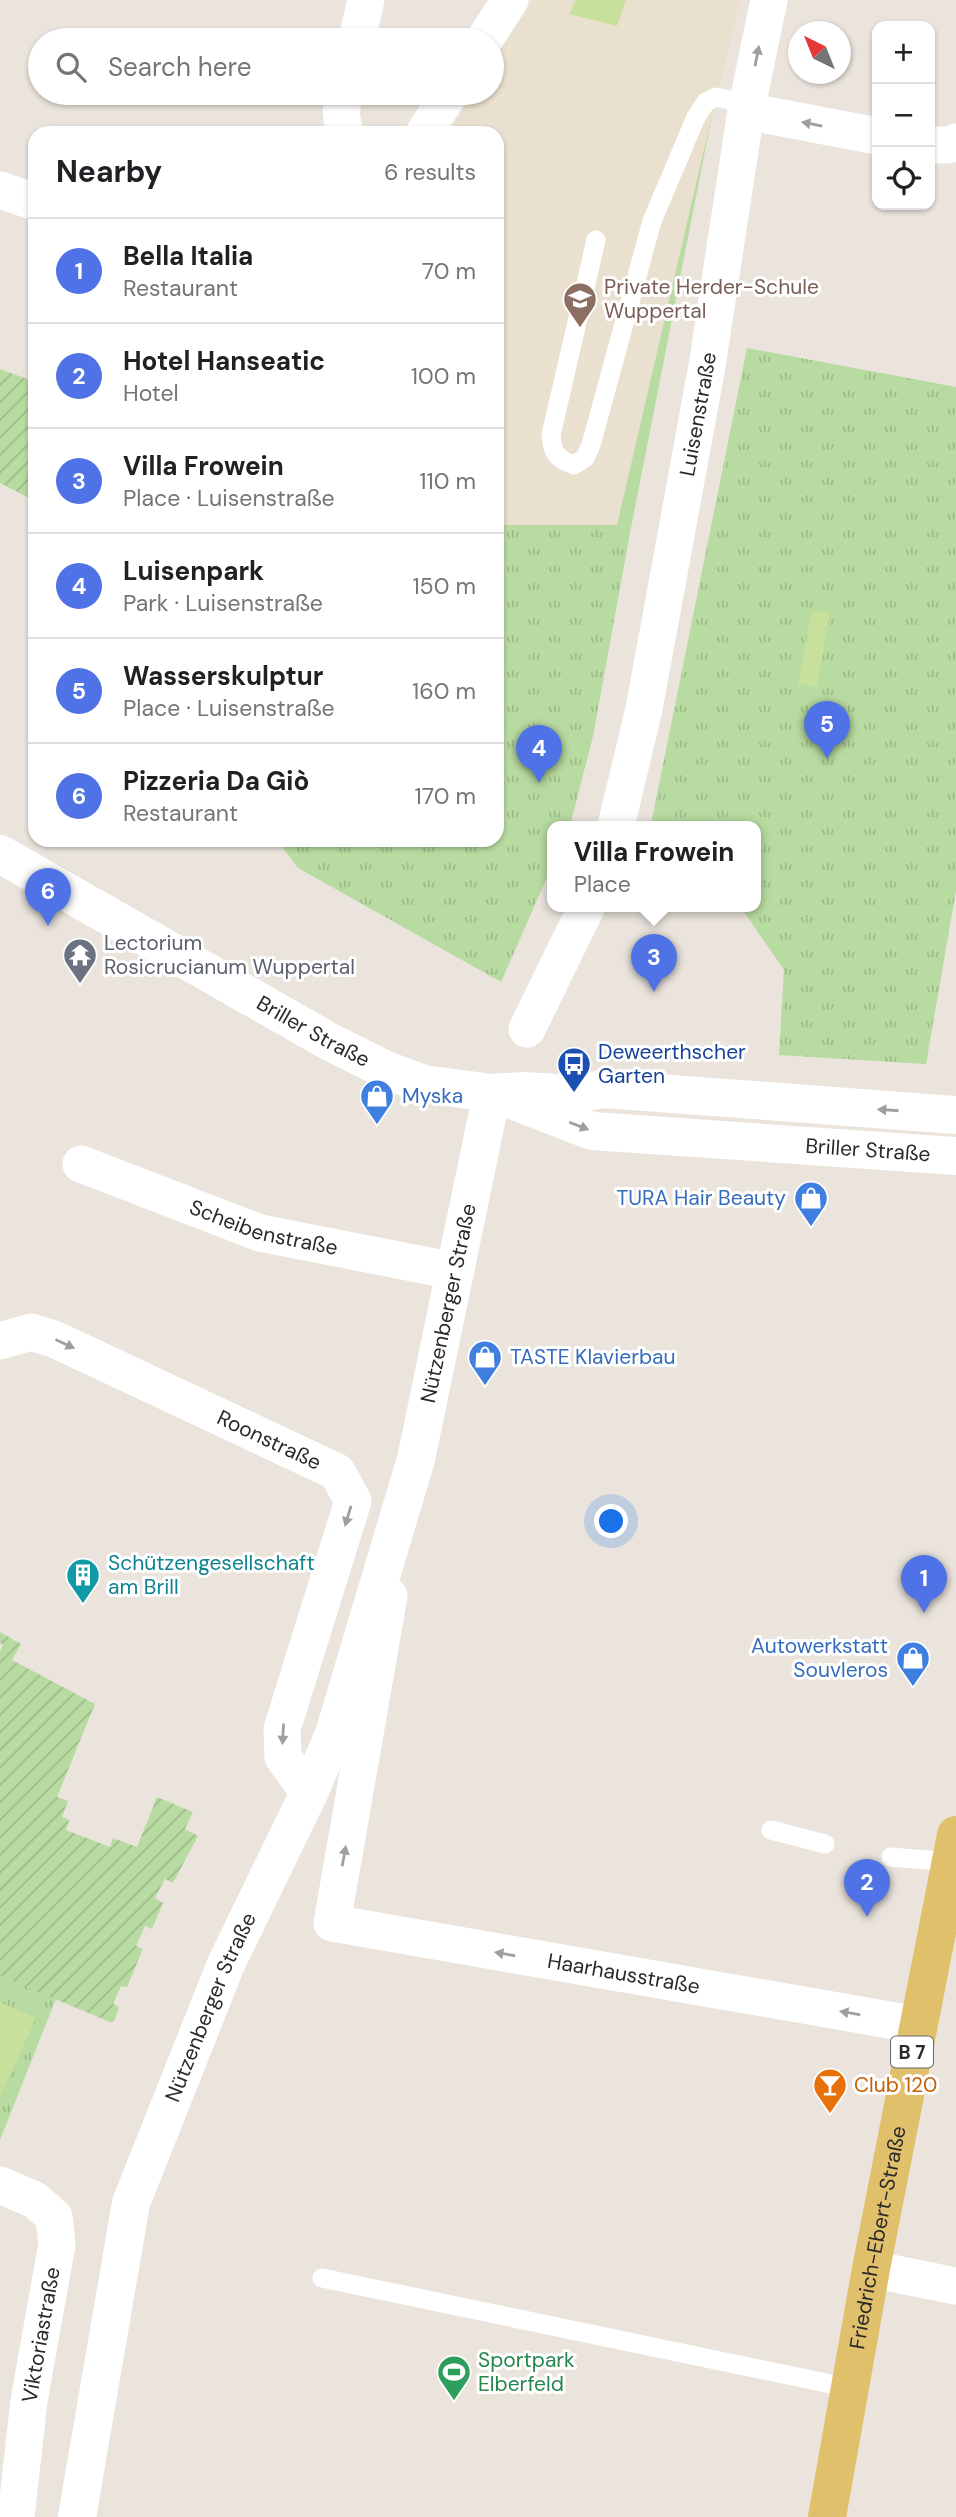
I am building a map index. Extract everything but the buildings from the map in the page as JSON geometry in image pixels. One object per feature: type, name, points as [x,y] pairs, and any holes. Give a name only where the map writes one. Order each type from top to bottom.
[{"type":"main road","name":"Briller Straße","points":[[0,854],[330,1042],[386,1070],[424,1084],[492,1093],[523,1091],[573,1094],[604,1089],[956,1115]]},
{"type":"main road","name":"Briller Straße","points":[[492,1093],[592,1131],[956,1156]]},
{"type":"main road","name":"Nützenberger Straße","points":[[77,2517],[131,2203],[226,1964],[309,1793],[334,1734],[401,1515],[428,1411],[454,1271],[492,1093]]},
{"type":"main road","points":[[783,1145],[788,1103]]},
{"type":"main road","name":"Friedrich-Ebert-Straße","points":[[827,2517],[871,2269],[953,1849]]},
{"type":"street","points":[[360,28],[366,0]]},
{"type":"street","points":[[492,28],[510,0]]},
{"type":"street","name":"Luisenstraße","points":[[617,821],[643,717],[702,394],[747,108],[769,0]]},
{"type":"street","points":[[342,105],[343,126]]},
{"type":"street","points":[[429,126],[442,105]]},
{"type":"street","points":[[747,108],[872,135]]},
{"type":"street","points":[[935,145],[956,142]]},
{"type":"street","points":[[0,190],[28,200]]},
{"type":"street","points":[[527,1029],[584,912]]},
{"type":"street","name":"Scheibenstraße","points":[[81,1164],[260,1233],[454,1271]]},
{"type":"street","name":"Roonstraße","points":[[0,1341],[31,1332],[54,1339],[337,1472],[353,1501],[282,1729],[284,1757],[309,1793]]},
{"type":"street","name":"Nützenberger Straße","points":[[332,1923],[399,1542],[401,1515]]},
{"type":"street","name":"Haarhausstraße","points":[[332,1923],[918,2025]]},
{"type":"street","name":"Viktoriastraße","points":[[0,2185],[35,2200],[54,2217],[57,2244],[29,2401],[16,2517]]},
{"type":"street","points":[[871,2269],[956,2286]]},
{"type":"lane","points":[[596,240],[551,435],[551,449],[559,460],[574,465],[585,458],[591,445],[652,221],[696,117],[706,102],[716,97],[747,108]]},
{"type":"lane","points":[[771,1830],[825,1844]]},
{"type":"lane","points":[[891,1857],[953,1849]]},
{"type":"lane","points":[[322,2278],[850,2388]]},
{"type":"shaded area","name":"Private Herder-Schule Wuppertal","points":[[533,0],[740,0],[617,525],[504,525],[504,126],[453,126],[466,105],[504,105],[504,45]]},
{"type":"green space","points":[[576,0],[626,0],[617,26],[569,14]]},
{"type":"green space","points":[[712,115],[631,528],[617,525]]},
{"type":"green space","points":[[747,348],[956,387],[956,891],[926,1064],[779,1055],[784,970],[744,912],[761,912],[761,821],[652,821]]},
{"type":"green space","points":[[0,369],[28,379],[28,497],[0,483]]},
{"type":"green space","points":[[504,525],[617,525],[631,528],[593,736],[571,821],[547,821],[547,877],[501,982],[298,868],[282,847],[504,847]]},
{"type":"green space","points":[[812,610],[830,613],[817,687],[798,684]]},
{"type":"green space","points":[[0,1632],[21,1644],[12,1660],[95,1704],[57,1797],[68,1801],[62,1817],[69,1820],[66,1830],[110,1847],[113,1838],[137,1847],[157,1797],[193,1812],[185,1829],[198,1836],[173,1883],[165,1879],[155,1898],[163,1903],[152,1929],[145,1926],[136,1946],[143,1949],[127,1987],[121,1986],[113,2004],[119,2007],[114,2021],[110,2022],[0,1976],[0,1652],[3,1644],[0,1643]]},
{"type":"green space","points":[[0,1976],[56,1999],[0,2140]]},
{"type":"green space","points":[[0,2002],[36,2018],[0,2097]]},
{"type":"place","name":"Private Herder-Schule Wuppertal","points":[[580,329]]},
{"type":"place","name":"Wasserskulptur","points":[[827,759]]},
{"type":"place","name":"Luisenpark","points":[[539,783]]},
{"type":"place","name":"Pizzeria Da Giò","points":[[48,926]]},
{"type":"place","name":"Lectorium Rosicrucianum Wuppertal","points":[[80,985]]},
{"type":"place","name":"Villa Frowein","points":[[654,992]]},
{"type":"place","name":"Deweerthscher Garten","points":[[574,1094]]},
{"type":"place","name":"Myska","points":[[377,1126]]},
{"type":"place","name":"TURA Hair Beauty","points":[[811,1228]]},
{"type":"place","name":"TASTE Klavierbau","points":[[485,1387]]},
{"type":"place","name":"Schützengesellschaft am Brill","points":[[83,1605]]},
{"type":"place","name":"Bella Italia","points":[[924,1613]]},
{"type":"place","name":"Autowerkstatt Souvleros","points":[[913,1688]]},
{"type":"place","name":"Hotel Hanseatic","points":[[867,1917]]},
{"type":"place","name":"Club 120","points":[[830,2115]]},
{"type":"place","name":"Sportpark Elberfeld","points":[[454,2402]]}]
